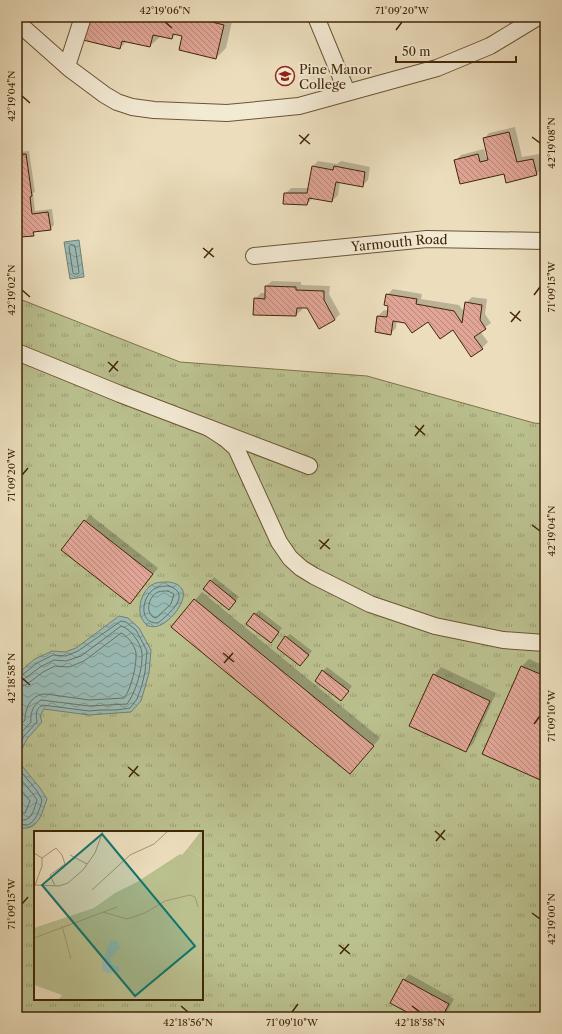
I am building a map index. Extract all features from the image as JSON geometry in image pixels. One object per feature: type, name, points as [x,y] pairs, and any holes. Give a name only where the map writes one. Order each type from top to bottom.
[{"type":"street","points":[[67,66],[83,17]]},
{"type":"street","points":[[316,17],[347,92]]},
{"type":"street","points":[[17,22],[67,66],[92,86],[117,102],[132,107],[154,110],[227,112],[299,106],[437,68],[490,46],[538,17]]},
{"type":"street","name":"Yarmouth Road","points":[[254,256],[427,239],[545,241]]},
{"type":"street","points":[[17,352],[208,428],[309,466]]},
{"type":"street","points":[[208,428],[226,439],[236,448],[279,542],[290,558],[301,568],[370,604],[434,626],[503,640],[545,643]]},
{"type":"green space","points":[[17,298],[180,362],[367,376],[534,423],[545,424],[545,1017],[17,1017]]},
{"type":"water","points":[[79,240],[84,277],[70,279],[64,242]]},
{"type":"water","points":[[161,582],[175,583],[181,587],[183,595],[181,603],[177,611],[163,624],[155,627],[148,625],[142,619],[140,614],[140,603],[144,593],[151,585]]},
{"type":"water","points":[[119,616],[128,618],[139,628],[151,650],[149,673],[141,701],[131,712],[89,715],[44,709],[40,716],[42,722],[27,739],[21,751],[22,766],[47,799],[38,821],[34,825],[24,828],[17,827],[17,674],[35,659],[52,651],[65,652],[76,648]]},
{"type":"building","points":[[89,17],[129,17],[137,20],[138,17],[179,17],[186,19],[187,17],[192,17],[224,25],[216,59],[179,50],[182,36],[173,34],[172,39],[153,35],[150,47],[122,41],[120,49],[83,40]]},
{"type":"building","points":[[240,17],[256,17],[255,21]]},
{"type":"building","points":[[509,132],[517,162],[533,159],[537,175],[506,183],[504,174],[460,184],[454,160],[478,154],[480,162],[488,160],[483,138]]},
{"type":"building","points":[[26,154],[32,196],[30,197],[32,214],[48,212],[51,230],[33,232],[34,236],[20,237],[17,234],[17,155]]},
{"type":"building","points":[[312,166],[333,170],[334,166],[365,172],[363,187],[336,182],[332,202],[309,198],[307,205],[283,204],[284,193],[307,193]]},
{"type":"building","points":[[265,286],[296,287],[296,290],[324,291],[324,300],[335,320],[319,329],[307,308],[297,308],[296,316],[253,315],[254,298],[265,299]]},
{"type":"building","points":[[386,294],[417,299],[416,304],[454,311],[462,323],[465,302],[482,305],[480,320],[486,329],[474,337],[483,349],[471,357],[453,330],[440,339],[428,322],[412,333],[405,323],[393,321],[391,335],[375,332],[377,316],[387,317],[388,306],[384,305]]},
{"type":"building","points":[[84,520],[153,574],[130,604],[61,550]]},
{"type":"building","points":[[210,580],[236,601],[229,610],[203,589]]},
{"type":"building","points":[[194,599],[374,746],[350,774],[171,627]]},
{"type":"building","points":[[254,613],[279,632],[271,643],[246,624]]},
{"type":"building","points":[[285,636],[309,655],[300,666],[277,648]]},
{"type":"building","points":[[521,666],[545,676],[545,782],[482,754]]},
{"type":"building","points":[[322,670],[349,691],[341,701],[315,681]]},
{"type":"building","points":[[433,674],[490,701],[466,752],[409,726]]},
{"type":"building","points":[[403,979],[449,1004],[442,1017],[416,1017],[390,1003]]},
{"type":"place","name":"Pine Manor College","points":[[285,76]]}]
